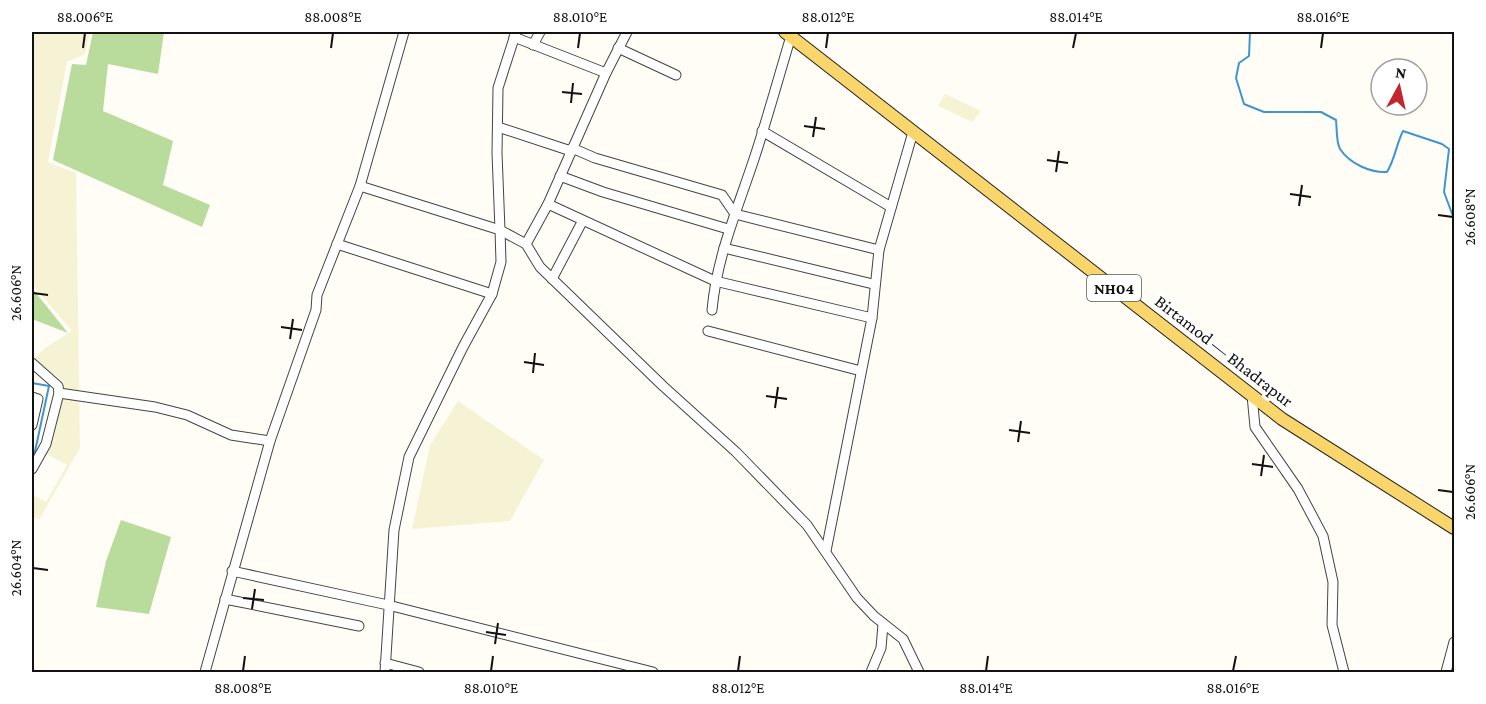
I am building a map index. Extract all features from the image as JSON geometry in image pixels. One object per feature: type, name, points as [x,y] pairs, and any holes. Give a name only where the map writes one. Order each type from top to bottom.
[{"type":"main road","name":"Birtamod — Bhadrapur","points":[[788,34],[1282,419],[1455,528]]},
{"type":"street","points":[[205,672],[270,441],[316,310],[317,295],[360,186],[404,32]]},
{"type":"street","points":[[533,45],[540,32]]},
{"type":"street","points":[[526,244],[548,204],[571,149],[627,32]]},
{"type":"street","points":[[419,672],[385,668],[394,530],[409,457],[492,294],[501,262],[498,88],[515,34],[533,45],[606,73]]},
{"type":"street","points":[[712,310],[715,281],[728,229],[762,131],[788,34]]},
{"type":"street","points":[[618,48],[676,75]]},
{"type":"street","points":[[498,127],[722,195],[735,214],[879,249]]},
{"type":"street","points":[[762,131],[891,207]]},
{"type":"street","points":[[826,552],[872,318],[873,284],[879,249],[913,132]]},
{"type":"street","points":[[560,176],[603,192],[728,229]]},
{"type":"street","points":[[360,186],[500,230],[526,244],[532,258],[552,279],[663,386],[736,452],[807,525],[857,598],[883,624],[903,639],[919,672]]},
{"type":"street","points":[[548,204],[582,222],[715,281],[872,318]]},
{"type":"street","points":[[552,279],[582,222]]},
{"type":"street","points":[[337,244],[492,294]]},
{"type":"street","points":[[724,248],[873,284]]},
{"type":"street","points":[[708,331],[861,371]]},
{"type":"street","points":[[32,363],[58,386],[59,393],[50,431],[32,469]]},
{"type":"street","points":[[59,393],[155,407],[188,415],[231,435],[270,441]]},
{"type":"street","points":[[1252,395],[1255,427],[1298,489],[1323,536],[1333,582],[1332,625],[1344,672]]},
{"type":"street","points":[[32,397],[38,399],[32,425],[50,431]]},
{"type":"street","points":[[232,571],[388,605],[653,672]]},
{"type":"street","points":[[225,599],[359,626]]},
{"type":"street","points":[[871,672],[881,648],[883,624]]},
{"type":"street","points":[[1446,672],[1455,642]]},
{"type":"shaded area","points":[[32,32],[90,32],[85,54],[67,62],[48,162],[76,173],[80,448],[39,520],[32,516],[32,494],[46,502],[67,465],[46,454],[64,382],[34,359],[45,348],[72,331],[32,284]]},
{"type":"shaded area","points":[[945,94],[981,111],[972,122],[938,106]]},
{"type":"shaded area","points":[[458,401],[544,460],[510,521],[412,529],[430,445]]},
{"type":"green space","points":[[93,32],[164,32],[158,74],[108,64],[103,111],[173,141],[163,185],[210,205],[202,227],[53,160],[72,64],[86,65]]},
{"type":"green space","points":[[32,288],[68,333],[32,319]]},
{"type":"green space","points":[[121,520],[171,537],[149,614],[96,607],[106,561]]},
{"type":"waterway","points":[[1250,32],[1249,56],[1239,63],[1236,78],[1244,104],[1264,112],[1321,112],[1336,120],[1338,143],[1344,154],[1355,163],[1374,171],[1387,172],[1403,131],[1442,144],[1449,149],[1444,192],[1454,219]]},
{"type":"waterway","points":[[32,383],[49,386],[34,456]]}]
